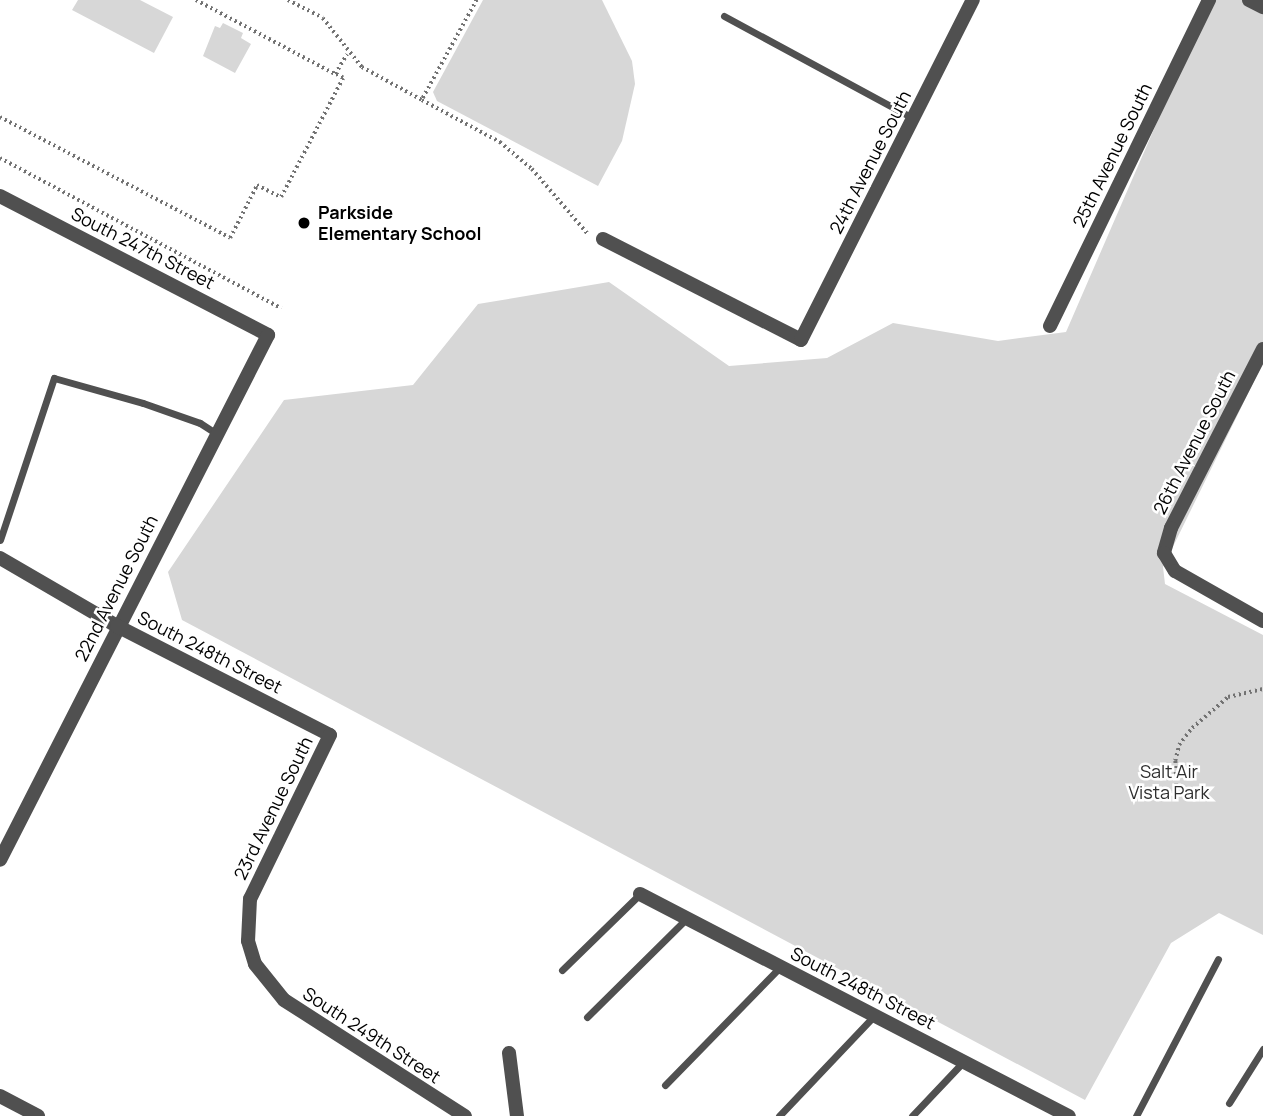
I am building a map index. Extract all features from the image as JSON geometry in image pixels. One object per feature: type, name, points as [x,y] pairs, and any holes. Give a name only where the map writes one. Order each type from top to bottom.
[{"type":"street","name":"24th Avenue South","points":[[599,240],[801,340],[973,0]]},
{"type":"street","name":"25th Avenue South","points":[[1050,326],[1209,0]]},
{"type":"street","points":[[1249,0],[1263,7]]},
{"type":"street","name":"South 247th Street","points":[[0,196],[268,335]]},
{"type":"street","name":"22nd Avenue South","points":[[0,860],[117,626],[268,335]]},
{"type":"street","name":"26th Avenue South","points":[[1263,349],[1171,528],[1164,554],[1175,571],[1263,621]]},
{"type":"street","name":"South 248th Street","points":[[0,558],[117,626],[330,735]]},
{"type":"street","name":"23rd Avenue South","points":[[248,941],[250,899],[257,878],[330,735]]},
{"type":"street","name":"South 248th Street","points":[[639,894],[964,1061],[1049,1112],[1069,1116]]},
{"type":"street","name":"South 249th Street","points":[[248,941],[255,964],[284,1000],[465,1116]]},
{"type":"street","points":[[509,1053],[517,1116]]},
{"type":"street","points":[[0,1096],[38,1116]]},
{"type":"lane","points":[[724,16],[914,118]]},
{"type":"lane","points":[[0,540],[54,378],[143,402],[200,423],[217,434]]},
{"type":"lane","points":[[562,970],[639,894]]},
{"type":"lane","points":[[587,1017],[687,918]]},
{"type":"lane","points":[[1136,1116],[1218,959]]},
{"type":"lane","points":[[665,1085],[781,967]]},
{"type":"lane","points":[[779,1116],[875,1015]]},
{"type":"lane","points":[[1229,1103],[1263,1049]]},
{"type":"lane","points":[[912,1116],[964,1061]]},
{"type":"path","points":[[0,117],[230,238],[257,185],[281,197],[343,78],[196,0]]},
{"type":"path","points":[[288,0],[323,18],[337,32],[346,54],[376,78],[500,142],[532,169],[599,240]]},
{"type":"path","points":[[422,100],[477,0]]},
{"type":"path","points":[[335,74],[346,54]]},
{"type":"path","points":[[0,158],[281,308]]},
{"type":"path","points":[[1176,785],[1175,761],[1179,745],[1192,728],[1236,692],[1263,689]]},
{"type":"green space","points":[[78,0],[140,0],[173,17],[154,53],[72,10]]},
{"type":"green space","points":[[483,0],[602,0],[632,61],[635,84],[622,141],[598,186],[437,101],[433,92]]},
{"type":"green space","name":"Salt Air Vista Park","points":[[1210,0],[1263,0],[1263,363],[1163,567],[1165,584],[1263,635],[1263,935],[1219,913],[1171,943],[1085,1100],[182,620],[168,572],[284,400],[413,385],[478,304],[609,282],[729,366],[827,358],[893,323],[998,341],[1066,332]]},
{"type":"green space","points":[[223,23],[243,33],[241,38],[251,44],[235,73],[203,56],[215,26],[220,28]]},
{"type":"place","name":"Parkside Elementary School","points":[[304,223]]}]
